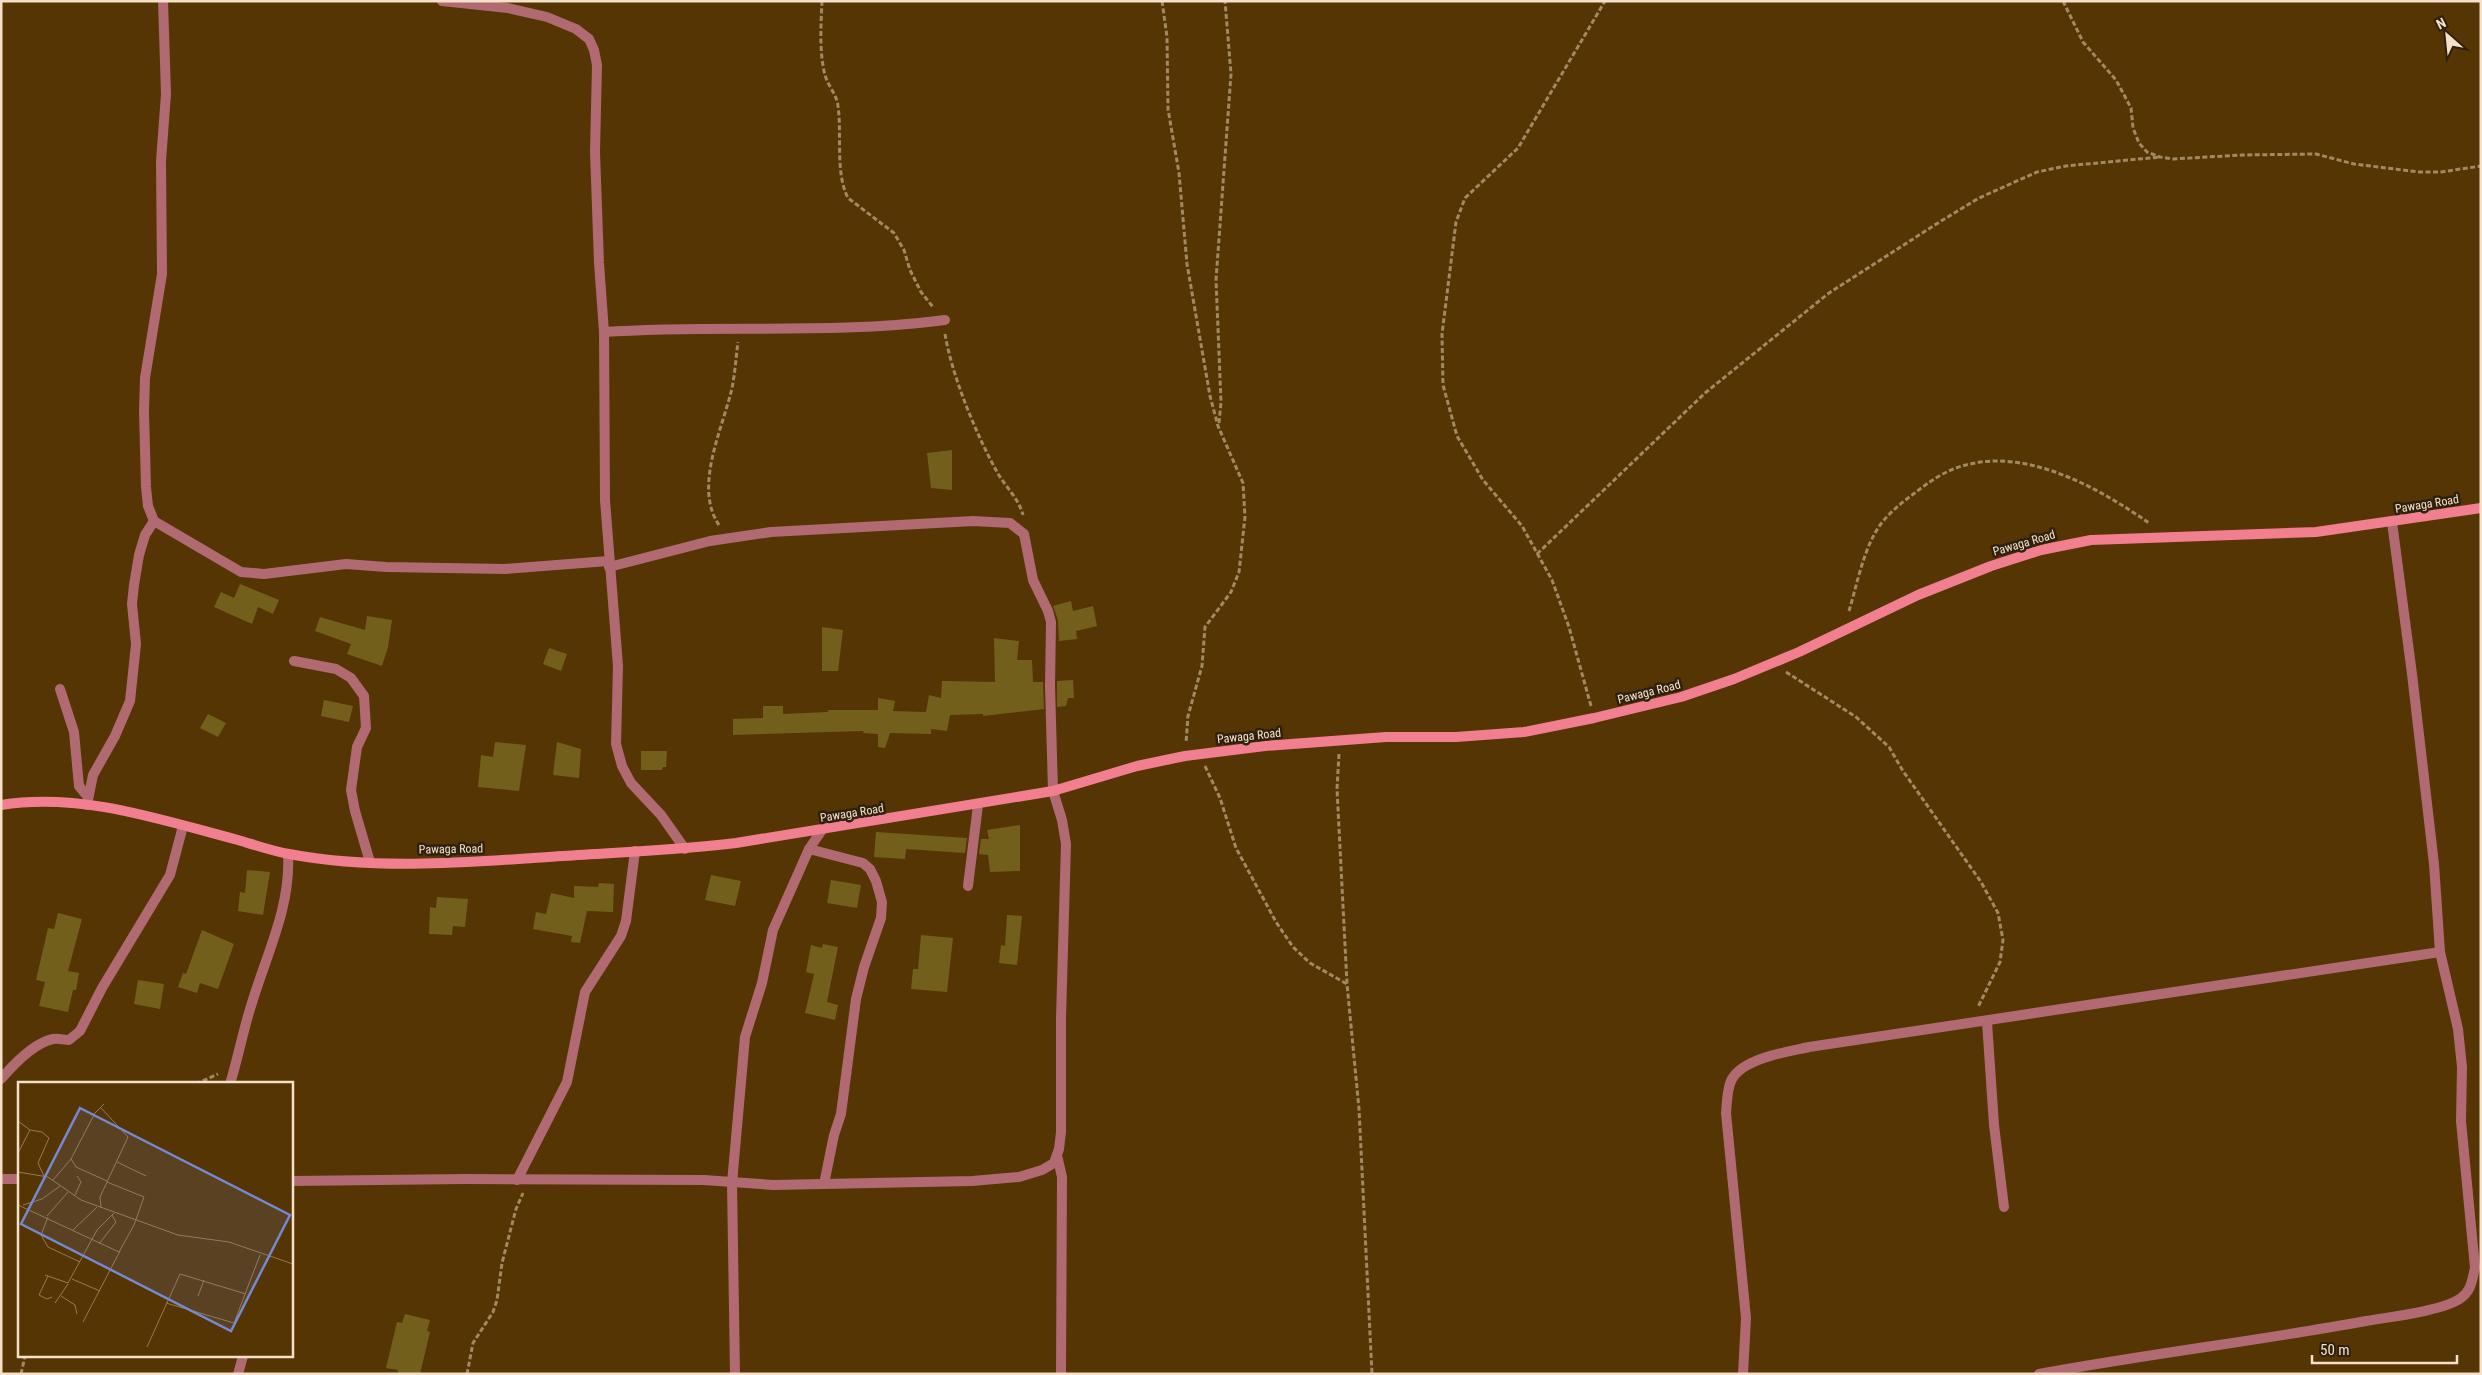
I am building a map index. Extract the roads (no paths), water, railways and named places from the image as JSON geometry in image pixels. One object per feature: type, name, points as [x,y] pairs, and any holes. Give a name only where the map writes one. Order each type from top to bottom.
[{"type":"main road","name":"Pawaga Road","points":[[1,805],[31,801],[88,801],[288,854],[370,862],[453,864],[685,849],[822,830],[978,805],[1053,791],[1136,766],[1200,754],[1265,746],[1386,737],[1456,737],[1524,732],[1594,718],[1681,697],[1771,664],[1918,595],[1991,566],[2041,550],[2091,540],[2316,532],[2481,508]]},
{"type":"street","points":[[163,1],[166,94],[162,161],[162,274],[145,378],[144,411],[146,487],[148,506],[154,521],[241,572],[264,574],[346,564],[386,567],[496,569],[609,564],[727,538],[770,532],[904,526],[950,521],[1010,523],[1021,531],[1029,553],[1031,574],[1051,622],[1050,686],[1053,791],[1062,820],[1066,844],[1061,1018],[1061,1132],[1054,1163],[1042,1170],[1019,1177],[824,1184],[732,1183],[704,1180],[292,1182]]},
{"type":"street","points":[[442,1],[508,8],[547,17],[576,29],[589,39],[594,50],[597,65],[595,152],[598,263],[604,332],[604,433],[609,564],[618,666],[616,744],[622,766],[631,783],[661,815],[685,849]]},
{"type":"street","points":[[604,332],[651,328],[865,329],[944,320]]},
{"type":"street","points":[[88,801],[97,766],[115,736],[130,701],[136,644],[132,604],[134,585],[139,554],[154,521]]},
{"type":"street","points":[[2039,1374],[2395,1316],[2447,1304],[2461,1298],[2470,1289],[2475,1268],[2461,1121],[2462,1067],[2458,1030],[2440,952],[2434,864],[2392,522]]},
{"type":"street","points":[[294,661],[336,669],[351,678],[364,696],[366,728],[357,747],[351,790],[370,862]]},
{"type":"street","points":[[60,688],[74,732],[79,786],[88,801]]},
{"type":"street","points":[[968,886],[978,805]]},
{"type":"street","points":[[1,1079],[20,1060],[44,1043],[55,1039],[69,1040],[80,1032],[102,988],[170,875],[183,826]]},
{"type":"street","points":[[735,1374],[732,1183],[745,1036],[762,983],[772,930],[809,849],[822,830]]},
{"type":"street","points":[[809,849],[863,862],[870,869],[876,881],[882,902],[881,918],[864,967],[856,999],[841,1114],[834,1135],[824,1184]]},
{"type":"street","points":[[517,1180],[567,1082],[573,1060],[579,1016],[585,992],[613,951],[626,922],[635,851]]},
{"type":"street","points":[[231,1082],[251,1005],[280,921],[288,882],[288,854]]},
{"type":"street","points":[[1743,1374],[1746,1318],[1726,1113],[1731,1080],[1741,1068],[1753,1062],[1801,1049],[1938,1026],[1987,1022],[2150,995],[2195,990],[2440,952]]},
{"type":"street","points":[[1987,1022],[1994,1124],[2004,1207]]},
{"type":"street","points":[[1057,1156],[1062,1177],[1061,1374]]},
{"type":"street","points":[[1,1180],[18,1179]]},
{"type":"street","points":[[238,1374],[242,1358]]}]
